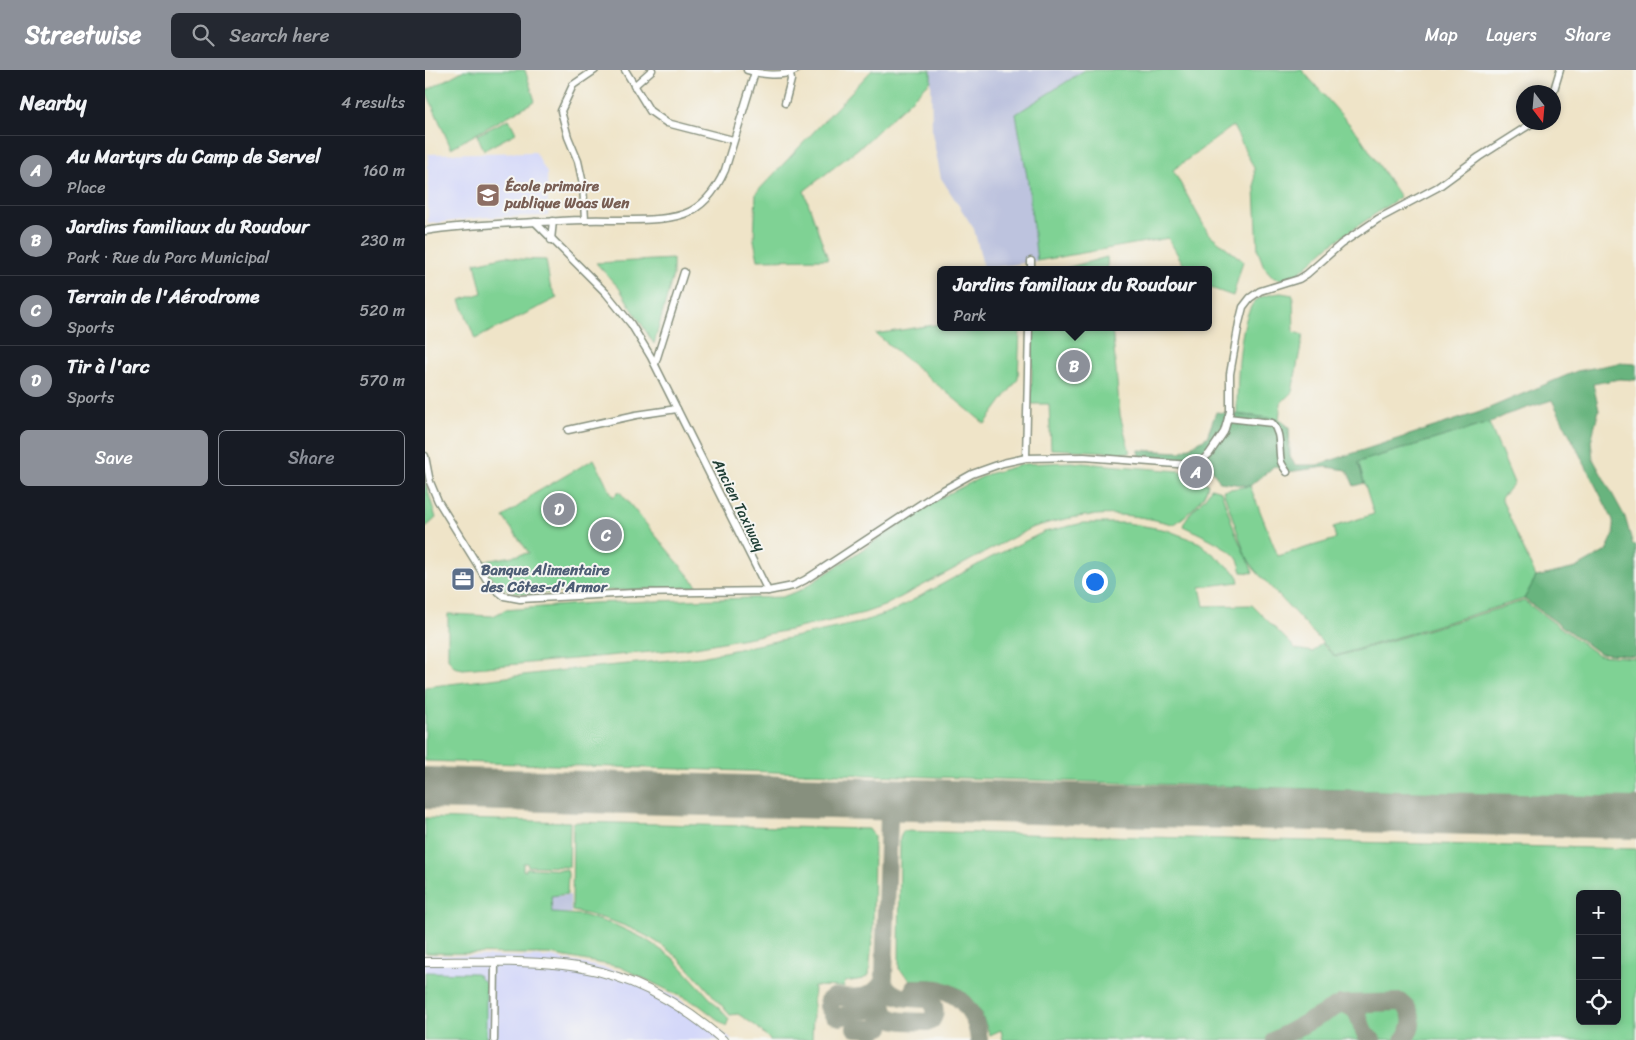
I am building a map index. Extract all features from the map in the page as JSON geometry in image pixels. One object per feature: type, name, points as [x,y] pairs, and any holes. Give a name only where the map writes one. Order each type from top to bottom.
[{"type":"main road","points":[[425,962],[495,962],[564,965],[587,969],[620,978],[650,990],[680,1006],[723,1040]]},
{"type":"street","points":[[585,220],[583,184],[578,161],[568,137],[561,111],[573,85],[595,70]]},
{"type":"street","points":[[625,70],[650,111],[667,123],[733,140]]},
{"type":"street","points":[[635,86],[652,70]]},
{"type":"street","points":[[747,70],[774,75],[793,71],[785,103]]},
{"type":"street","points":[[1555,85],[1560,70]]},
{"type":"street","points":[[425,232],[463,226],[658,218],[684,214],[694,209],[709,196],[725,170],[755,72]]},
{"type":"street","points":[[425,456],[430,482],[438,501],[490,585],[504,596],[520,599],[633,593],[768,591],[793,586],[908,512],[972,474],[1003,463],[1026,458],[1084,457],[1190,465],[1200,462],[1209,454],[1224,432],[1230,411],[1230,374],[1239,323],[1243,307],[1250,298],[1260,291],[1299,279],[1341,244],[1363,229],[1438,187],[1522,130]]},
{"type":"street","points":[[551,240],[553,221]]},
{"type":"street","name":"Ancien Taxiway","points":[[535,222],[606,293],[631,324],[655,364],[768,591]]},
{"type":"street","points":[[1031,261],[1031,266]]},
{"type":"street","points":[[655,364],[684,272]]},
{"type":"street","points":[[1026,458],[1029,331]]},
{"type":"street","points":[[568,430],[636,415],[677,409]]},
{"type":"street","points":[[1228,418],[1272,423],[1279,436],[1282,463],[1287,472]]},
{"type":"street","points":[[495,962],[495,1040]]},
{"type":"shaded area","points":[[931,70],[1085,70],[1016,114],[1028,182],[1037,261],[1004,266],[983,266],[974,229],[941,178],[932,133]]},
{"type":"shaded area","name":"École primaire publique Woas Wen","points":[[535,152],[547,173],[548,216],[487,217],[428,224],[428,154]]},
{"type":"shaded area","points":[[570,895],[571,913],[552,914],[551,896]]},
{"type":"shaded area","points":[[425,955],[552,957],[619,971],[679,999],[732,1040],[425,1040]]},
{"type":"green space","points":[[464,70],[525,70],[535,101],[451,148],[426,91]]},
{"type":"green space","points":[[872,70],[931,70],[931,81],[864,144],[804,191],[828,259],[758,260],[754,240],[756,193]]},
{"type":"green space","points":[[1085,70],[1302,70],[1359,135],[1400,197],[1330,245],[1299,273],[1285,280],[1274,278],[1264,267],[1258,251],[1254,168],[1233,126],[1173,170],[1208,233],[1243,261],[1233,296],[1212,288],[1212,266],[1184,266],[1168,238],[1037,261],[1028,182],[1016,114]]},
{"type":"green space","points":[[509,119],[516,133],[484,150],[477,135]]},
{"type":"green space","points":[[507,256],[519,259],[546,260],[550,285],[557,298],[475,339],[460,300],[482,293],[475,263]]},
{"type":"green space","points":[[1107,257],[1108,266],[1074,266]]},
{"type":"green space","points":[[673,259],[673,275],[654,344],[619,288],[596,263]]},
{"type":"green space","points":[[1281,293],[1293,295],[1294,332],[1303,335],[1292,392],[1281,403],[1279,419],[1237,414],[1240,355],[1249,310],[1255,301],[1261,297]]},
{"type":"green space","points":[[937,324],[937,331],[1020,331],[1018,379],[985,424],[876,334]]},
{"type":"green space","points":[[1033,331],[1112,331],[1120,415],[1130,453],[1051,449],[1049,404],[1031,404]]},
{"type":"green space","points":[[1619,363],[1636,364],[1636,380],[1619,379],[1593,384],[1599,410],[1591,441],[1593,459],[1625,517],[1633,545],[1636,545],[1636,656],[1599,653],[1524,599],[1536,577],[1576,568],[1606,551],[1614,534],[1613,520],[1552,400],[1508,414],[1489,423],[1358,462],[1364,483],[1354,486],[1347,470],[1326,467],[1287,472],[1274,466],[1250,486],[1220,482],[1210,466],[1139,458],[1139,450],[1181,452],[1207,437],[1216,412],[1279,419],[1289,427],[1290,457],[1295,465],[1317,465],[1480,412],[1577,371]]},
{"type":"green space","points":[[1489,423],[1514,483],[1501,498],[1536,577],[1524,599],[1335,656],[1254,569],[1247,557],[1253,573],[1242,572],[1238,560],[1228,550],[1183,526],[1211,488],[1221,491],[1246,557],[1223,490],[1250,486],[1278,556],[1336,539],[1333,527],[1374,514],[1358,462]]},
{"type":"green space","points":[[594,459],[613,497],[619,491],[698,587],[526,594],[503,588],[494,581],[480,562],[529,553],[503,517],[532,495]]},
{"type":"green space","points":[[1071,462],[1179,471],[1208,484],[1200,501],[1176,523],[1172,524],[1135,516],[1101,515],[1084,516],[1031,528],[884,606],[864,613],[790,630],[684,649],[463,669],[454,667],[448,658],[448,614],[493,616],[505,610],[592,603],[782,597],[801,590],[942,497],[988,474],[1024,464]]},
{"type":"green space","points":[[425,481],[436,518],[425,528]]},
{"type":"green space","points":[[1083,523],[1127,523],[1167,530],[1200,543],[1237,574],[1239,582],[1200,587],[1204,606],[1252,605],[1296,649],[1313,652],[1321,643],[1335,657],[1524,601],[1598,655],[1636,658],[1636,799],[425,761],[425,687],[565,670],[701,657],[859,623],[893,611],[990,558],[1044,532]]},
{"type":"green space","points":[[425,818],[570,822],[569,867],[528,866],[527,863],[523,863],[523,870],[526,871],[526,868],[567,870],[567,894],[551,896],[552,913],[582,915],[615,925],[645,939],[673,958],[729,1019],[726,1026],[699,1005],[620,967],[550,954],[425,953]]},
{"type":"green space","points":[[573,822],[869,829],[874,836],[873,928],[869,975],[863,979],[845,982],[844,987],[814,986],[812,1040],[770,1040],[756,1026],[738,1014],[730,1015],[687,967],[669,950],[657,942],[644,934],[615,922],[572,911]]},
{"type":"green space","points":[[903,831],[1636,849],[1636,1040],[1408,1040],[1413,1021],[1411,1012],[1405,1002],[1374,1000],[1337,1003],[1269,1040],[1003,1040],[1001,1030],[990,1035],[980,1011],[959,988],[932,980],[911,980],[899,969],[900,838]]},
{"type":"green space","points":[[425,972],[476,973],[486,984],[486,1040],[425,1040]]},
{"type":"green space","points":[[1400,1006],[1407,1010],[1410,1024],[1407,1033],[1400,1040],[1374,1039],[1367,1032],[1356,1007]]},
{"type":"green space","points":[[1346,1007],[1353,1011],[1359,1029],[1368,1040],[1285,1040]]},
{"type":"taxiway","points":[[870,798],[882,803],[889,816]]},
{"type":"taxiway","points":[[883,999],[879,1005],[872,1010],[852,1012],[840,1017],[833,1014],[828,1006],[828,1001],[833,997],[855,998],[867,996],[873,993],[883,982],[887,988],[892,993],[897,995],[909,998],[930,999],[935,1010],[934,1016],[931,1021],[927,1022],[893,1019],[884,1010],[883,1002],[883,990],[884,975],[889,816],[896,804],[909,799]]},
{"type":"taxiway","points":[[1629,818],[1636,816]]},
{"type":"taxiway","points":[[914,988],[939,989],[957,998],[972,1016],[976,1024],[979,1040]]},
{"type":"taxiway","points":[[855,1028],[876,1029],[881,1027],[882,1002]]},
{"type":"taxiway","points":[[1275,1040],[1341,1004],[1401,1002],[1406,1006],[1411,1016],[1411,1026],[1403,1040]]},
{"type":"taxiway","points":[[1342,1004],[1349,1006],[1358,1014],[1364,1030],[1372,1040]]},
{"type":"runway","points":[[425,788],[1636,818]]},
{"type":"place","name":"École primaire publique Woas Wen","points":[[488,195]]},
{"type":"place","name":"Jardins familiaux du Roudour","points":[[1074,366]]},
{"type":"place","name":"Au Martyrs du Camp de Servel","points":[[1196,472]]},
{"type":"place","name":"Tir à l'arc","points":[[559,509]]},
{"type":"place","name":"Terrain de l'Aérodrome","points":[[606,535]]},
{"type":"place","name":"Banque Alimentaire des Côtes-d'Armor","points":[[463,579]]}]
